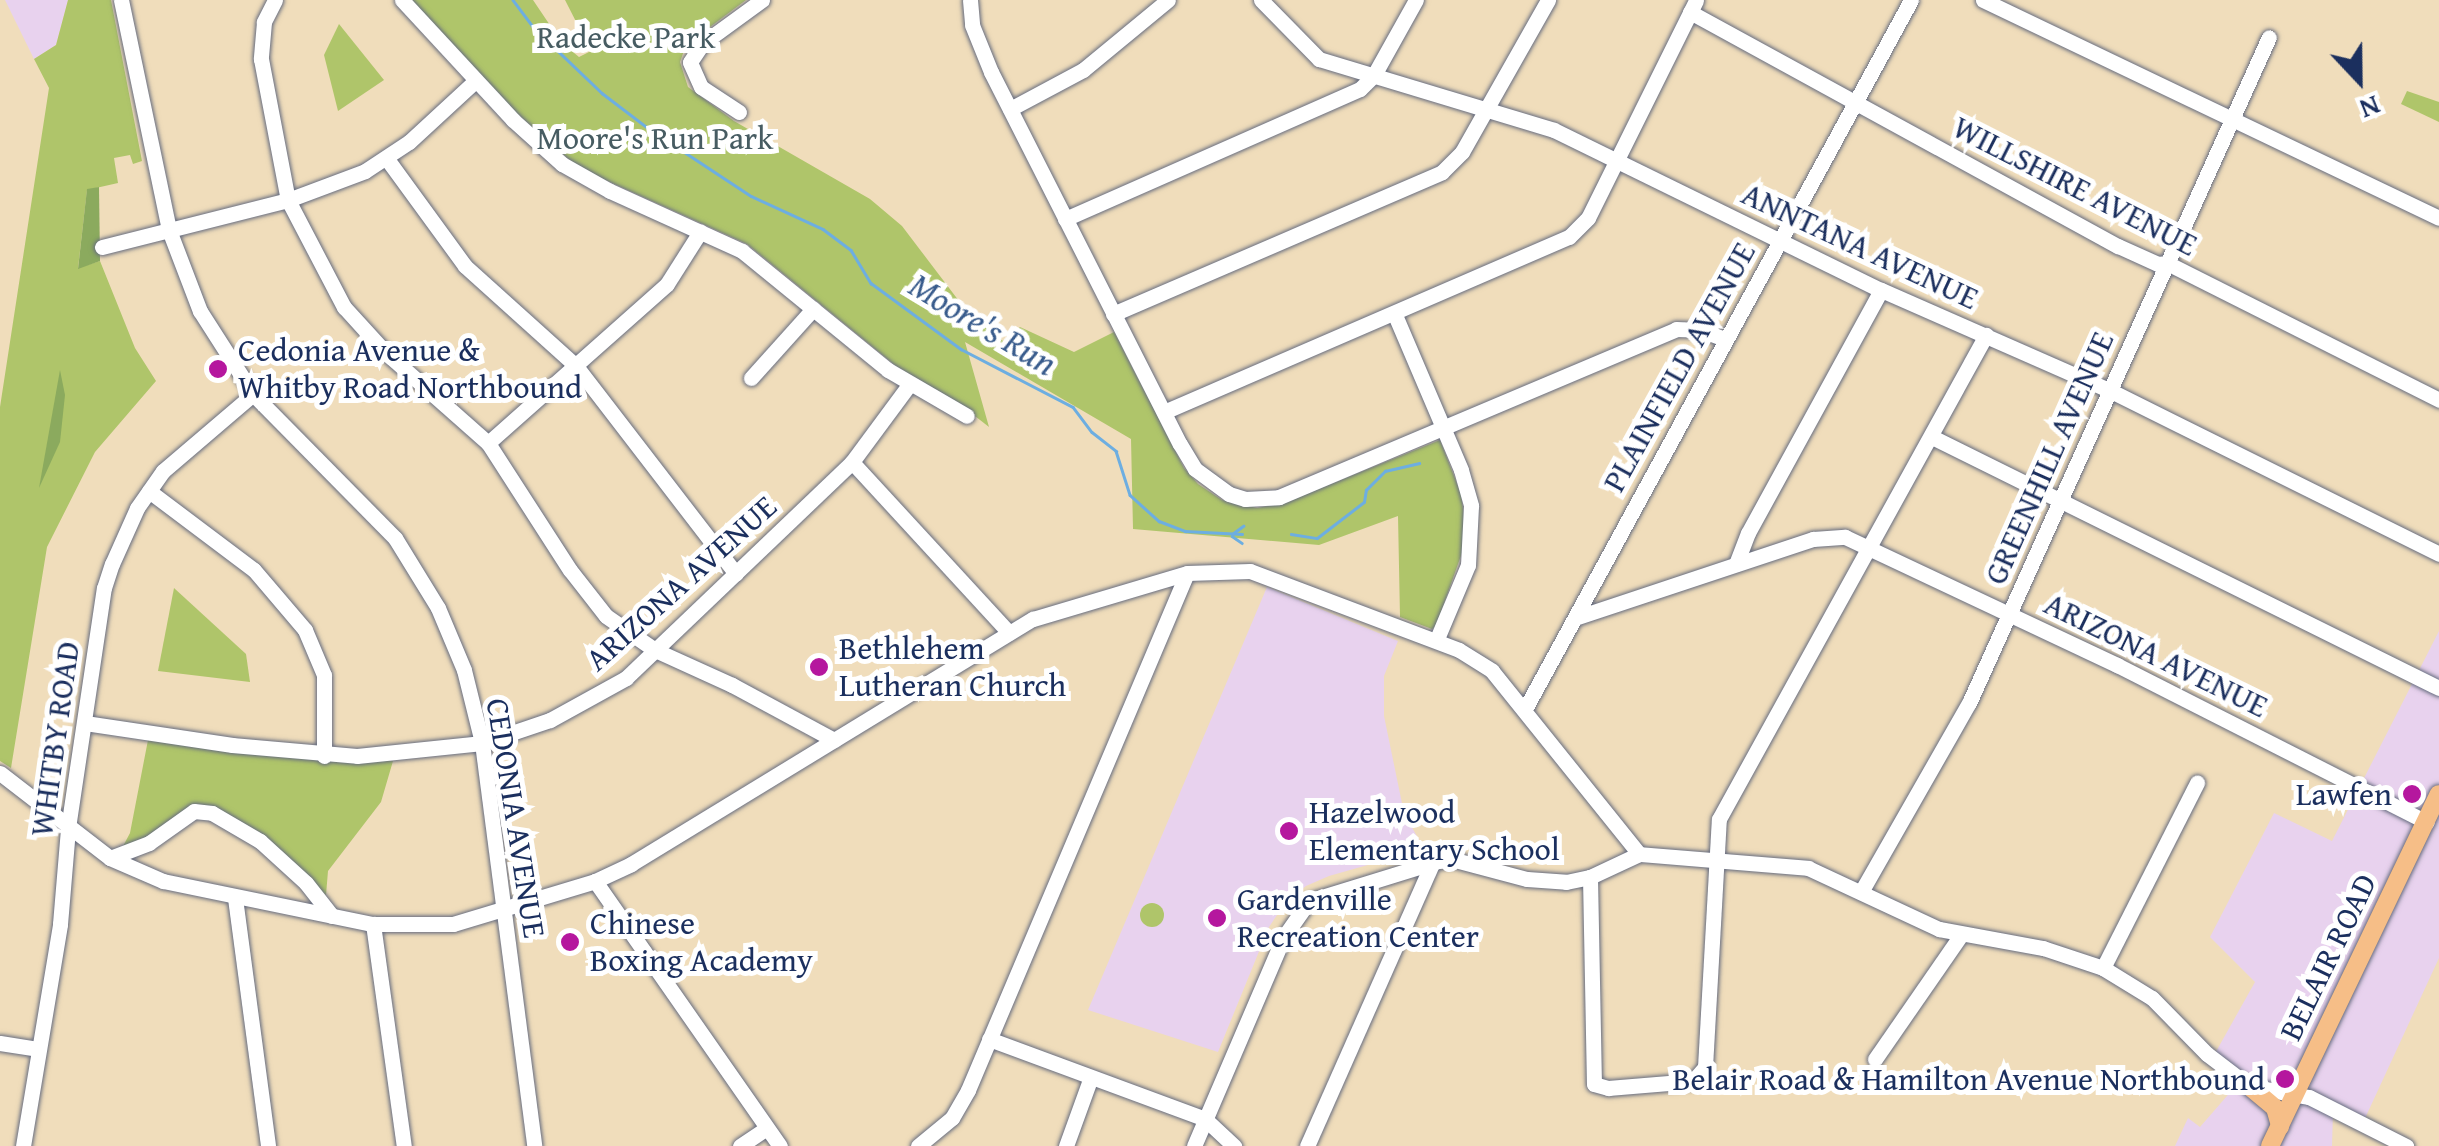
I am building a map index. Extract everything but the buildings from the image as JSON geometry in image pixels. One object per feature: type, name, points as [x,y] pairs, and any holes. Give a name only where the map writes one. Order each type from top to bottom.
[{"type":"main road","name":"BELAIR ROAD","points":[[2270,1146],[2439,794]]},
{"type":"main road","points":[[2249,1086],[2275,1108],[2280,1126]]},
{"type":"street","name":"CEDONIA AVENUE","points":[[121,0],[169,230],[200,311],[253,394],[359,498],[409,558],[452,641],[482,743],[534,1146]]},
{"type":"street","points":[[274,0],[264,22],[261,60],[288,200],[328,282],[357,323],[488,444],[587,593],[620,627],[655,650],[732,685],[834,740]]},
{"type":"street","points":[[402,0],[475,81],[562,164],[742,251],[910,385],[967,416]]},
{"type":"street","points":[[739,112],[701,87],[690,62],[702,44],[762,0]]},
{"type":"street","points":[[970,0],[978,42],[1194,470],[1210,483],[1244,499],[1279,497],[1676,329],[1702,330],[1725,339]]},
{"type":"street","points":[[1010,108],[1083,70],[1168,0]]},
{"type":"street","name":"ANNTANA AVENUE","points":[[1261,0],[1311,54],[1536,122],[1881,290],[2109,390],[2439,554]]},
{"type":"street","points":[[1065,219],[1152,177],[1348,96],[1374,75],[1416,0]]},
{"type":"street","points":[[1114,314],[1429,179],[1462,152],[1548,0]]},
{"type":"street","name":"PLAINFIELD AVENUE","points":[[1525,709],[1912,0]]},
{"type":"street","points":[[1983,0],[2439,218]]},
{"type":"street","points":[[1164,412],[1570,237],[1588,218],[1693,6]]},
{"type":"street","name":"WILLSHIRE AVENUE","points":[[1693,6],[1856,103],[2118,246],[2166,264],[2439,400]]},
{"type":"street","name":"GREENHILL AVENUE","points":[[1860,892],[1969,703],[2058,498],[2269,37]]},
{"type":"street","points":[[102,247],[288,200],[387,160],[475,81]]},
{"type":"street","points":[[387,160],[465,266],[576,366],[736,574]]},
{"type":"street","points":[[488,444],[667,284],[700,232]]},
{"type":"street","points":[[1736,564],[1748,534],[1881,290]]},
{"type":"street","points":[[751,378],[813,309]]},
{"type":"street","points":[[1396,315],[1467,487],[1471,546],[1436,641]]},
{"type":"street","points":[[1590,877],[1590,1066],[1594,1084],[1608,1088],[1693,1081],[1705,1067],[1716,861],[1724,808],[1804,673],[1986,335]]},
{"type":"street","name":"ARIZONA AVENUE","points":[[84,723],[324,756],[418,752],[482,743],[588,702],[626,678],[852,462],[910,385]]},
{"type":"street","name":"WHITBY ROAD","points":[[23,1146],[60,924],[68,828],[104,588],[125,532],[149,490],[172,462],[253,394]]},
{"type":"street","points":[[1932,437],[2439,688]]},
{"type":"street","points":[[852,462],[1009,632]]},
{"type":"street","points":[[149,490],[254,570],[305,630],[324,674],[324,756]]},
{"type":"street","name":"ARIZONA AVENUE","points":[[1575,618],[1828,536],[1870,546],[2426,822]]},
{"type":"street","points":[[0,773],[110,858],[162,881],[373,924],[430,927],[504,910],[594,881],[651,853],[1009,632],[1060,608],[1187,573],[1250,570],[1436,641],[1492,671],[1639,854]]},
{"type":"street","points":[[918,1146],[952,1118],[1187,573]]},
{"type":"street","points":[[2102,968],[2197,783]]},
{"type":"street","points":[[110,858],[149,843],[194,812],[212,813],[260,841],[306,883],[332,916]]},
{"type":"street","points":[[1194,1146],[1283,938],[1301,907],[1321,895],[1433,862],[1456,860],[1526,880],[1566,882],[1590,877],[1639,854],[1808,868],[1910,919],[1961,935],[2044,948],[2102,968],[2152,998],[2208,1054],[2249,1086],[2309,1097],[2406,1146]]},
{"type":"street","points":[[1307,1146],[1433,862]]},
{"type":"street","points":[[594,881],[780,1146]]},
{"type":"street","points":[[235,898],[268,1146]]},
{"type":"street","points":[[373,924],[404,1146]]},
{"type":"street","points":[[1875,1059],[1961,935]]},
{"type":"street","points":[[989,1039],[1205,1119],[1234,1146]]},
{"type":"street","points":[[0,1043],[38,1048]]},
{"type":"street","points":[[1066,1146],[1091,1077]]},
{"type":"street","points":[[740,1146],[767,1128]]},
{"type":"shaded area","points":[[5,0],[68,0],[56,45],[34,59]]},
{"type":"shaded area","name":"Hazelwood Elementary School","points":[[1267,587],[1398,641],[1384,676],[1384,716],[1404,813],[1424,849],[1329,876],[1306,886],[1285,903],[1269,927],[1218,1052],[1088,1010]]},
{"type":"shaded area","points":[[2439,631],[2439,958],[2361,1127],[2333,1112],[2332,1146],[2175,1146],[2188,1118],[2200,1127],[2240,1081],[2213,1057],[2255,982],[2210,937],[2274,813],[2332,841]]},
{"type":"green space","points":[[68,0],[111,0],[142,161],[133,164],[130,155],[114,158],[118,183],[87,190],[78,268],[100,261],[135,348],[156,381],[95,452],[47,547],[11,768],[0,761],[0,407],[49,88],[34,59],[56,45]]},
{"type":"green space","name":"Moore's Run Park","points":[[412,0],[533,0],[562,43],[579,57],[591,51],[565,0],[746,0],[686,45],[680,62],[688,87],[734,121],[870,199],[902,226],[962,305],[1003,341],[1020,327],[1074,352],[1114,332],[1184,468],[1198,484],[1222,500],[1257,508],[1284,503],[1440,440],[1461,494],[1464,517],[1463,550],[1436,626],[1432,629],[1400,617],[1398,516],[1319,545],[1133,529],[1131,439],[965,342],[989,427],[957,402],[896,366],[747,244],[579,168],[496,95]]},
{"type":"green space","points":[[339,24],[384,80],[338,111],[324,55]]},
{"type":"green space","points":[[2407,91],[2439,102],[2439,122],[2401,104]]},
{"type":"green space","points":[[99,187],[100,261],[78,269],[87,189]]},
{"type":"green space","points":[[60,370],[65,395],[60,442],[39,488]]},
{"type":"green space","points":[[174,588],[246,654],[250,682],[158,671]]},
{"type":"green space","points":[[148,740],[393,761],[381,802],[328,871],[326,895],[243,824],[177,816],[146,840],[121,850],[130,833]]},
{"type":"green space","points":[[1152,903],[1161,906],[1161,924],[1152,927],[1143,924],[1140,915],[1143,906]]},
{"type":"waterway","name":"Moore's Run","points":[[513,0],[535,29],[602,93],[648,128],[751,196],[823,229],[851,250],[871,283],[961,349],[1073,407],[1092,432],[1116,451],[1130,495],[1159,521],[1185,531],[1242,534]]},
{"type":"waterway","points":[[1291,534],[1317,538],[1364,502],[1366,490],[1385,471],[1419,463]]},
{"type":"waterway","name":"Moore's Run","points":[[1232,534],[1243,526]]},
{"type":"waterway","name":"Moore's Run","points":[[1232,536],[1242,543]]},
{"type":"place","name":"Cedonia Avenue & Whitby Road Northbound","points":[[218,369]]},
{"type":"place","name":"Bethlehem Lutheran Church","points":[[819,667]]},
{"type":"place","name":"Lawfen","points":[[2412,794]]},
{"type":"place","name":"Hazelwood Elementary School","points":[[1289,831]]},
{"type":"place","name":"Gardenville Recreation Center","points":[[1217,918]]},
{"type":"place","name":"Chinese Boxing Academy","points":[[570,942]]},
{"type":"place","name":"Belair Road & Hamilton Avenue Northbound","points":[[2285,1079]]},
{"type":"park label","name":"Radecke Park","points":[[626,37]]}]
